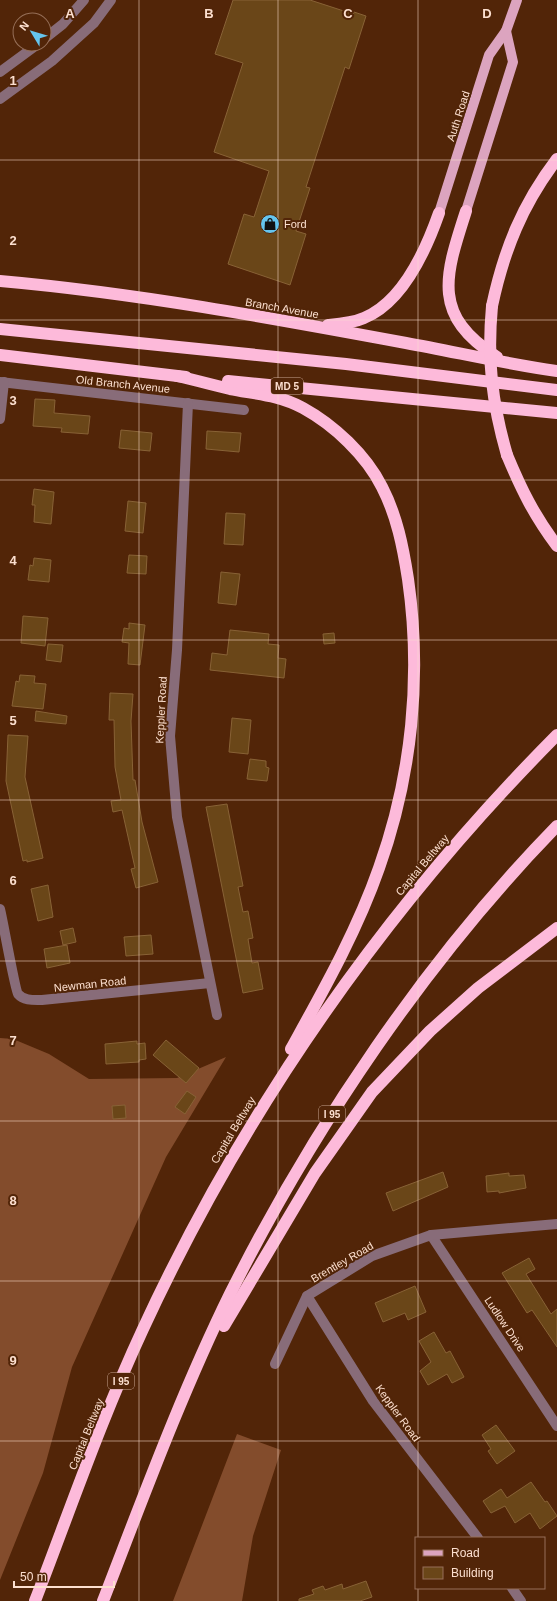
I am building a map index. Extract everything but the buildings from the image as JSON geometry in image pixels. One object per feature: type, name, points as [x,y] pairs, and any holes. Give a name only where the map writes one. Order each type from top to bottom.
[{"type":"highway","points":[[557,159],[541,180],[522,211],[499,274],[492,306],[489,340],[491,380],[497,419],[507,455],[524,496],[541,525],[557,546]]},
{"type":"highway","points":[[466,212],[450,259],[448,287],[451,311],[464,330],[482,347],[508,364]]},
{"type":"highway","points":[[315,327],[342,324],[365,318],[383,306],[407,280],[429,241],[439,213]]},
{"type":"highway","name":"Branch Avenue","points":[[0,281],[79,289],[315,327],[408,343],[508,364],[557,371]]},
{"type":"highway","points":[[0,329],[346,364],[557,390]]},
{"type":"highway","name":"MD 5","points":[[0,355],[177,376],[557,413]]},
{"type":"highway","points":[[177,376],[230,389],[283,398],[320,419],[344,438],[365,461],[382,485],[397,522],[413,614],[414,668],[412,722],[405,773],[379,868],[361,911],[329,977],[225,1168]]},
{"type":"highway","name":"Capital Beltway","points":[[35,1601],[105,1420],[142,1331],[172,1267],[225,1168],[293,1058],[347,980],[389,925],[443,859],[557,735]]},
{"type":"highway","name":"I 95","points":[[103,1601],[166,1439],[230,1294],[301,1164],[346,1092],[398,1017],[490,900],[557,826]]},
{"type":"highway","points":[[166,1439],[239,1298],[315,1173],[372,1092],[430,1030],[478,988],[557,928]]},
{"type":"main road","name":"Auth Road","points":[[439,213],[489,55],[506,31],[517,0]]},
{"type":"main road","points":[[466,212],[513,62],[506,31]]},
{"type":"street","points":[[52,33],[63,24],[84,0]]},
{"type":"street","points":[[0,99],[62,52],[94,23],[112,0]]},
{"type":"street","points":[[0,72],[27,52]]},
{"type":"street","points":[[0,419],[2,382]]},
{"type":"street","name":"Old Branch Avenue","points":[[2,382],[244,410]]},
{"type":"street","name":"Keppler Road","points":[[188,403],[177,650],[170,736],[177,817],[217,1015]]},
{"type":"street","name":"Newman Road","points":[[0,909],[10,951],[17,993],[24,999],[42,1000],[210,983]]},
{"type":"street","name":"Brentley Road","points":[[276,1364],[307,1296],[372,1256],[432,1236],[557,1224]]},
{"type":"street","name":"Ludlow Drive","points":[[432,1236],[557,1426]]},
{"type":"street","name":"Keppler Road","points":[[307,1296],[373,1401],[477,1537]]},
{"type":"street","points":[[513,1589],[520,1601]]},
{"type":"shaded area","points":[[0,1038],[13,1039],[49,1054],[89,1079],[177,1078],[226,1057],[166,1157],[72,1367],[43,1473],[0,1580]]},
{"type":"shaded area","points":[[237,1434],[281,1450],[253,1536],[242,1601],[173,1601]]},
{"type":"place","name":"Ford","points":[[270,224]]}]
